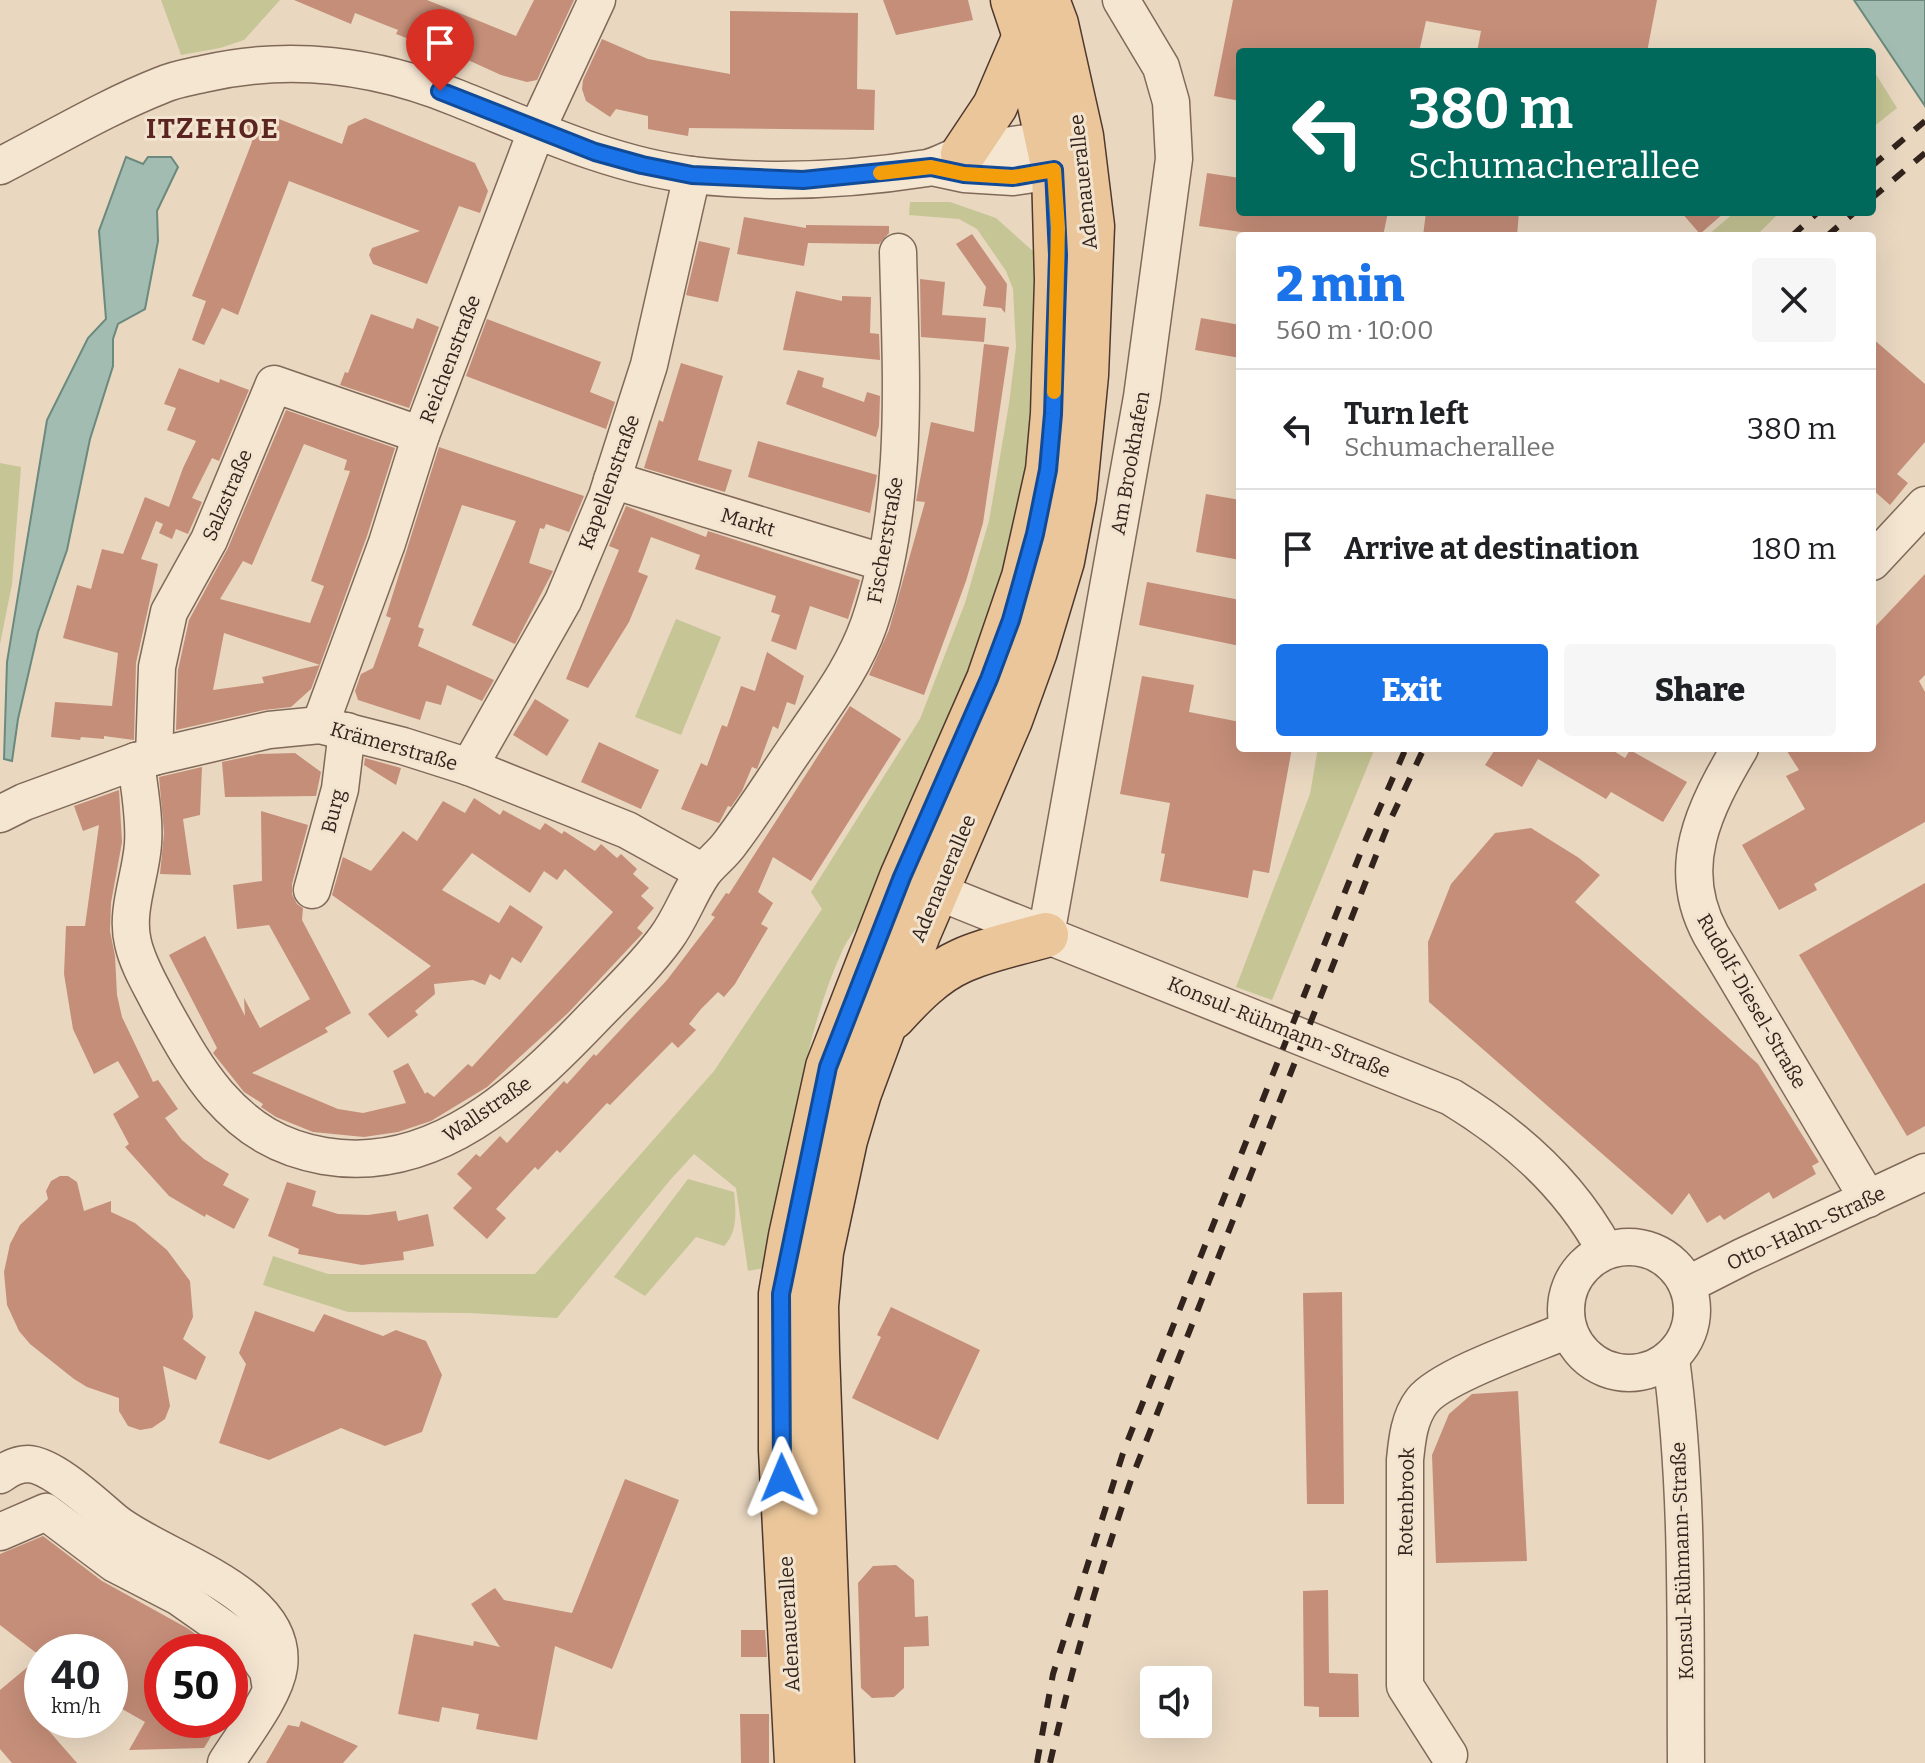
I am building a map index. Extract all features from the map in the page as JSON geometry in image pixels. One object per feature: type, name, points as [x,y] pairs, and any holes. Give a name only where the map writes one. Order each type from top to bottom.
[{"type":"main road","name":"Adenauerallee","points":[[1047,0],[1056,24],[1067,153]]},
{"type":"main road","name":"Adenauerallee","points":[[797,1763],[782,1466],[781,1294],[828,1067],[919,885],[1010,720],[1062,561],[1074,498],[1086,375],[1092,226],[1019,18]]},
{"type":"main road","points":[[947,160],[995,106],[1019,18]]},
{"type":"main road","name":"Adenauerallee","points":[[832,1763],[816,1306],[821,1252],[845,1140],[872,1055],[886,1025],[919,885]]},
{"type":"main road","points":[[886,1025],[913,995],[961,961],[1046,935]]},
{"type":"street","name":"Reichenstraße","points":[[334,728],[421,435],[537,129],[597,0]]},
{"type":"street","name":"Am Brookhafen","points":[[1046,935],[1142,397],[1174,159],[1171,102],[1161,67],[1121,0]]},
{"type":"street","points":[[0,166],[165,83],[250,65],[317,64],[377,72],[440,91],[611,157],[692,175],[803,180],[947,160],[1067,153]]},
{"type":"street","name":"Kapellenstraße","points":[[469,767],[563,601],[612,480],[649,365],[692,175]]},
{"type":"street","name":"Fischerstraße","points":[[703,872],[728,847],[850,667],[870,621],[885,563],[900,450],[902,395],[898,252]]},
{"type":"street","name":"Salzstraße","points":[[145,759],[157,667],[169,612],[209,540],[274,384],[421,435]]},
{"type":"street","name":"Markt","points":[[612,480],[885,563]]},
{"type":"street","points":[[1876,558],[1925,505]]},
{"type":"street","name":"Krämerstraße","points":[[12,808],[145,759],[269,730],[334,728],[469,767],[627,830],[703,872]]},
{"type":"street","name":"Burg","points":[[312,890],[340,789],[334,728]]},
{"type":"street","name":"Rudolf-Diesel-Straße","points":[[1738,752],[1714,795],[1698,837],[1692,875],[1697,906],[1711,935],[1868,1199]]},
{"type":"street","name":"Wallstraße","points":[[145,759],[143,843],[132,916],[132,940],[142,969],[187,1054],[233,1112],[258,1133],[302,1152],[336,1158],[374,1158],[413,1152],[452,1136],[480,1118],[537,1075],[646,964],[668,936],[703,872]]},
{"type":"street","name":"Konsul-Rühmann-Straße","points":[[919,885],[1451,1097],[1496,1127],[1557,1181],[1588,1217],[1605,1250]]},
{"type":"street","name":"Otto-Hahn-Straße","points":[[1687,1285],[1925,1172]]},
{"type":"street","points":[[1632,1247],[1654,1252],[1675,1266],[1687,1285],[1693,1315],[1687,1337],[1671,1359],[1653,1369],[1625,1374],[1601,1365],[1581,1351],[1568,1330],[1564,1313],[1573,1280],[1591,1259],[1605,1250],[1632,1247]]},
{"type":"street","name":"Rotenbrook","points":[[1449,1755],[1405,1686],[1405,1460],[1410,1424],[1423,1400],[1444,1384],[1568,1330]]},
{"type":"street","name":"Konsul-Rühmann-Straße","points":[[1671,1359],[1677,1405],[1685,1575],[1686,1763]]},
{"type":"street","points":[[0,1475],[8,1469],[27,1464],[40,1467],[89,1500],[127,1532],[228,1585],[264,1617],[279,1646],[279,1668],[271,1689],[226,1763]]},
{"type":"street","points":[[0,1487],[30,1500],[115,1564],[179,1597],[253,1649],[268,1671],[271,1689]]},
{"type":"street","points":[[0,1532],[46,1512]]},
{"type":"shaded area","points":[[161,0],[280,0],[244,40],[181,55]]},
{"type":"shaded area","points":[[1854,0],[1925,0],[1925,106]]},
{"type":"shaded area","points":[[1876,74],[1897,108],[1876,125]]},
{"type":"shaded area","points":[[126,157],[143,164],[148,157],[171,157],[178,167],[157,211],[158,241],[145,309],[118,324],[113,339],[113,366],[90,439],[67,550],[38,632],[18,719],[12,761],[4,759],[7,662],[47,420],[88,338],[106,319],[99,231]]},
{"type":"shaded area","points":[[910,202],[950,202],[996,218],[1035,253],[1046,276],[1018,552],[880,899],[847,942],[828,985],[805,1064],[770,1267],[748,1271],[736,1188],[694,1154],[557,1318],[469,1313],[348,1312],[263,1285],[273,1256],[328,1274],[535,1274],[714,1071],[822,909],[811,892],[920,719],[965,603],[989,521],[1009,404],[1016,347],[1013,289],[1006,271],[977,229],[959,219],[909,215]]},
{"type":"shaded area","points":[[1730,216],[1776,216],[1760,232],[1712,232]]},
{"type":"shaded area","points":[[0,463],[21,467],[12,584],[0,644]]},
{"type":"shaded area","points":[[676,619],[721,637],[681,735],[635,717]]},
{"type":"shaded area","points":[[1317,752],[1373,752],[1272,1000],[1236,987],[1310,794]]},
{"type":"shaded area","points":[[688,1179],[734,1192],[732,1234],[724,1246],[696,1237],[645,1296],[614,1277]]},
{"type":"building","points":[[294,0],[427,0],[516,36],[534,0],[574,0],[537,80],[527,82],[501,75],[426,41],[425,45],[396,34],[398,30],[355,13],[351,24]]},
{"type":"building","points":[[883,0],[968,0],[973,20],[896,35]]},
{"type":"building","points":[[1233,0],[1657,0],[1648,48],[1478,48],[1481,31],[1426,21],[1420,48],[1236,48],[1236,100],[1214,96]]},
{"type":"building","points":[[730,11],[858,13],[857,89],[875,90],[874,130],[689,128],[688,136],[648,129],[648,116],[616,109],[610,117],[586,101],[583,80],[602,39],[648,59],[730,74]]},
{"type":"building","points":[[244,118],[274,133],[279,119],[342,144],[348,126],[365,118],[475,163],[488,191],[480,213],[459,206],[427,284],[373,264],[369,255],[372,248],[420,231],[289,181],[238,315],[222,308],[204,345],[192,340],[206,301],[192,296],[252,142]]},
{"type":"building","points":[[1207,173],[1236,177],[1236,216],[1387,216],[1384,232],[1241,232],[1199,226]]},
{"type":"building","points":[[1426,216],[1519,216],[1517,232],[1424,232]]},
{"type":"building","points":[[1684,216],[1720,216],[1702,232],[1698,232]]},
{"type":"building","points":[[744,217],[806,228],[806,225],[889,226],[889,233],[879,244],[808,243],[804,266],[737,254]]},
{"type":"building","points":[[972,234],[1007,284],[1005,313],[1001,308],[983,306],[986,287],[956,244]]},
{"type":"building","points":[[699,241],[730,248],[718,302],[686,295]]},
{"type":"building","points":[[920,279],[945,282],[942,315],[986,318],[984,342],[921,337]]},
{"type":"building","points":[[796,291],[842,301],[842,296],[871,297],[870,333],[879,334],[880,360],[783,350]]},
{"type":"building","points":[[371,314],[413,329],[417,318],[439,327],[409,408],[340,385],[345,372],[348,373]]},
{"type":"building","points":[[1201,318],[1236,324],[1236,357],[1195,350]]},
{"type":"building","points":[[487,319],[601,362],[590,392],[615,402],[606,429],[466,376]]},
{"type":"building","points":[[1876,341],[1925,384],[1925,442],[1897,474],[1908,483],[1890,505],[1876,493]]},
{"type":"building","points":[[984,344],[1009,347],[983,523],[966,581],[924,695],[869,675],[889,630],[925,502],[916,501],[931,422],[974,432]]},
{"type":"building","points":[[681,363],[723,376],[698,460],[732,470],[725,492],[644,468],[659,420],[663,422]]},
{"type":"building","points":[[179,368],[249,390],[219,461],[212,458],[192,498],[202,502],[188,534],[176,529],[172,539],[159,533],[163,524],[156,521],[141,559],[158,564],[136,663],[134,740],[104,736],[104,739],[81,737],[80,740],[51,737],[55,702],[112,706],[118,653],[63,638],[77,585],[91,589],[102,549],[123,554],[145,497],[169,507],[196,441],[167,430],[176,408],[164,404]]},
{"type":"building","points":[[798,370],[824,378],[822,387],[864,402],[867,392],[880,396],[876,437],[786,404]]},
{"type":"building","points":[[286,410],[395,448],[367,536],[320,665],[311,689],[291,707],[176,730],[178,670],[189,620],[228,548]],"holes":[[[304,444],[347,460],[344,470],[350,471],[311,581],[324,586],[310,623],[220,599],[243,561],[252,565]],[[224,633],[320,665],[262,677],[264,683],[213,690]]]},
{"type":"building","points":[[758,441],[877,475],[870,513],[748,477]]},
{"type":"building","points":[[439,447],[584,496],[569,532],[546,524],[544,529],[540,528],[529,563],[553,571],[515,644],[472,625],[516,521],[462,505],[418,627],[424,629],[418,646],[494,680],[482,701],[447,685],[441,705],[426,701],[420,720],[358,700],[355,691],[361,674],[373,668],[391,618],[386,616]]},
{"type":"building","points":[[1206,494],[1236,499],[1236,559],[1196,552]]},
{"type":"building","points":[[626,506],[706,537],[708,531],[860,580],[848,619],[810,606],[796,650],[771,641],[780,615],[771,612],[776,596],[695,569],[700,555],[651,537],[638,572],[648,576],[629,622],[588,688],[566,679],[619,550],[609,546]]},
{"type":"building","points":[[1925,574],[1925,675],[1919,681],[1925,692],[1925,822],[1814,884],[1817,890],[1779,910],[1742,845],[1805,809],[1786,776],[1799,770],[1788,752],[1876,752],[1876,626]]},
{"type":"building","points":[[1147,582],[1236,599],[1236,645],[1139,625]]},
{"type":"building","points":[[767,652],[804,676],[795,705],[787,702],[778,729],[773,726],[757,769],[752,767],[742,791],[731,807],[728,806],[719,823],[681,809],[701,763],[707,766],[722,725],[727,727],[741,686],[755,691]]},
{"type":"building","points":[[1142,676],[1194,685],[1189,712],[1236,721],[1236,752],[1291,752],[1269,873],[1253,870],[1248,898],[1160,881],[1165,854],[1161,853],[1170,803],[1120,794]]},
{"type":"building","points":[[535,699],[569,720],[547,756],[513,735]]},
{"type":"building","points":[[850,706],[901,739],[811,881],[773,857],[758,892],[773,903],[761,924],[768,928],[735,984],[724,997],[718,992],[701,1009],[689,1024],[696,1030],[678,1048],[672,1042],[610,1105],[607,1103],[560,1153],[557,1150],[538,1170],[535,1167],[496,1209],[506,1218],[487,1239],[453,1208],[472,1188],[457,1174],[476,1154],[480,1157],[500,1136],[507,1143],[564,1081],[567,1084],[594,1054],[596,1056],[667,980],[715,917],[711,915],[726,893],[729,894]]},
{"type":"building","points":[[599,742],[659,770],[641,809],[581,782]]},
{"type":"building","points":[[1493,752],[1615,752],[1625,758],[1629,752],[1634,752],[1687,782],[1663,822],[1611,792],[1606,799],[1538,759],[1522,787],[1485,765]]},
{"type":"building","points":[[295,753],[321,772],[316,796],[225,797],[222,762],[259,754]]},
{"type":"building","points":[[365,758],[401,768],[396,785],[364,765]]},
{"type":"building","points":[[202,767],[200,815],[183,819],[191,875],[160,874],[164,833],[159,777]]},
{"type":"building","points":[[119,790],[122,842],[111,903],[110,931],[122,1017],[153,1082],[158,1080],[178,1109],[165,1118],[182,1140],[204,1159],[229,1174],[223,1185],[249,1199],[234,1229],[206,1214],[205,1217],[169,1196],[125,1147],[129,1144],[113,1114],[139,1097],[118,1061],[94,1074],[73,1029],[64,974],[66,926],[85,926],[99,825],[83,831],[74,806]]},
{"type":"building","points":[[474,798],[500,815],[503,810],[540,830],[545,823],[595,851],[601,844],[617,858],[621,854],[637,869],[633,874],[649,888],[641,896],[654,908],[637,928],[643,933],[568,1013],[487,1087],[431,1121],[398,1132],[364,1137],[313,1132],[276,1117],[244,1092],[213,1053],[217,1048],[169,955],[205,936],[245,1016],[244,998],[260,1028],[310,999],[269,925],[237,929],[233,885],[262,881],[261,811],[308,825],[292,894],[303,908],[302,920],[351,1013],[325,1028],[328,1032],[252,1073],[338,1109],[363,1113],[406,1103],[393,1071],[408,1063],[425,1094],[427,1092],[434,1097],[468,1064],[472,1067],[613,912],[565,869],[557,880],[544,871],[530,893],[472,853],[442,890],[499,923],[510,905],[543,927],[521,963],[512,957],[500,980],[490,974],[485,985],[473,980],[434,984],[435,994],[415,1011],[418,1015],[388,1038],[368,1014],[431,966],[332,895],[343,857],[371,871],[403,831],[417,841],[443,801],[465,813]]},
{"type":"building","points":[[1531,828],[1600,875],[1575,902],[1758,1064],[1819,1162],[1812,1166],[1816,1174],[1773,1199],[1769,1192],[1724,1220],[1720,1215],[1707,1223],[1689,1193],[1672,1215],[1429,1002],[1428,942],[1451,884],[1495,833]]},
{"type":"building","points":[[1925,883],[1925,1126],[1907,1136],[1799,955]]},
{"type":"building","points":[[68,1176],[77,1182],[84,1211],[111,1201],[111,1212],[135,1223],[167,1250],[190,1281],[193,1317],[183,1339],[206,1357],[196,1380],[163,1366],[170,1406],[165,1419],[152,1428],[140,1430],[128,1426],[119,1411],[119,1398],[87,1387],[30,1344],[19,1331],[7,1305],[4,1272],[10,1244],[20,1225],[48,1199],[46,1191],[51,1181]]},
{"type":"building","points":[[287,1182],[316,1191],[312,1206],[338,1214],[368,1215],[396,1211],[398,1221],[428,1214],[434,1246],[403,1252],[404,1260],[362,1265],[298,1254],[299,1249],[268,1236]]},
{"type":"building","points":[[1342,1292],[1344,1504],[1307,1504],[1303,1293]]},
{"type":"building","points":[[891,1307],[980,1350],[938,1440],[852,1398],[881,1337],[877,1335]]},
{"type":"building","points":[[255,1311],[314,1332],[324,1314],[383,1336],[396,1330],[426,1341],[442,1375],[422,1432],[385,1446],[341,1428],[269,1460],[219,1443],[246,1364],[239,1353]]},
{"type":"building","points":[[1518,1391],[1527,1561],[1436,1563],[1432,1455],[1449,1414],[1472,1394]]},
{"type":"building","points":[[625,1479],[679,1500],[612,1669],[555,1646],[537,1740],[476,1729],[479,1714],[442,1707],[439,1722],[398,1714],[414,1634],[473,1646],[474,1641],[500,1647],[471,1604],[495,1588],[504,1600],[572,1613]]},
{"type":"building","points":[[43,1536],[102,1581],[196,1634],[144,1634],[144,1721],[128,1712],[128,1634],[24,1634],[24,1644],[0,1625],[0,1554]]},
{"type":"building","points":[[896,1565],[914,1580],[915,1617],[928,1616],[929,1646],[904,1647],[904,1688],[894,1697],[872,1698],[861,1688],[858,1583],[873,1566]]},
{"type":"building","points":[[1328,1590],[1329,1673],[1358,1674],[1359,1717],[1319,1717],[1319,1707],[1304,1706],[1303,1591]]},
{"type":"building","points":[[741,1630],[765,1630],[767,1657],[741,1657]]},
{"type":"building","points":[[24,1670],[24,1738],[55,1738],[77,1763],[12,1763],[0,1749],[0,1690]]},
{"type":"building","points":[[740,1714],[769,1714],[769,1763],[741,1763]]},
{"type":"building","points":[[301,1721],[358,1746],[343,1763],[266,1763],[288,1725],[299,1727]]},
{"type":"building","points":[[144,1724],[144,1738],[210,1738],[204,1748],[129,1750]]},
{"type":"railway","points":[[1876,163],[1925,121]]},
{"type":"railway","points":[[1876,195],[1925,153]]},
{"type":"railway","points":[[1796,232],[1814,216]]},
{"type":"railway","points":[[1832,232],[1850,216]]},
{"type":"railway","points":[[1037,1763],[1053,1674],[1124,1450],[1366,839],[1404,752]]},
{"type":"railway","points":[[1050,1763],[1087,1620],[1131,1480],[1388,825],[1422,752]]},
{"type":"slow traffic","points":[[880,173],[931,167],[964,174],[1013,177],[1054,170],[1058,228],[1054,392]]},
{"type":"district","name":"ITZEHOE","points":[[213,128]]},
{"type":"route","points":[[440,91],[595,152],[692,175],[803,180],[931,167],[964,174],[1013,177],[1054,170],[1058,228],[1056,358],[1048,470],[1035,534],[1011,620],[989,679],[902,877],[828,1067],[781,1294],[782,1478]]}]
